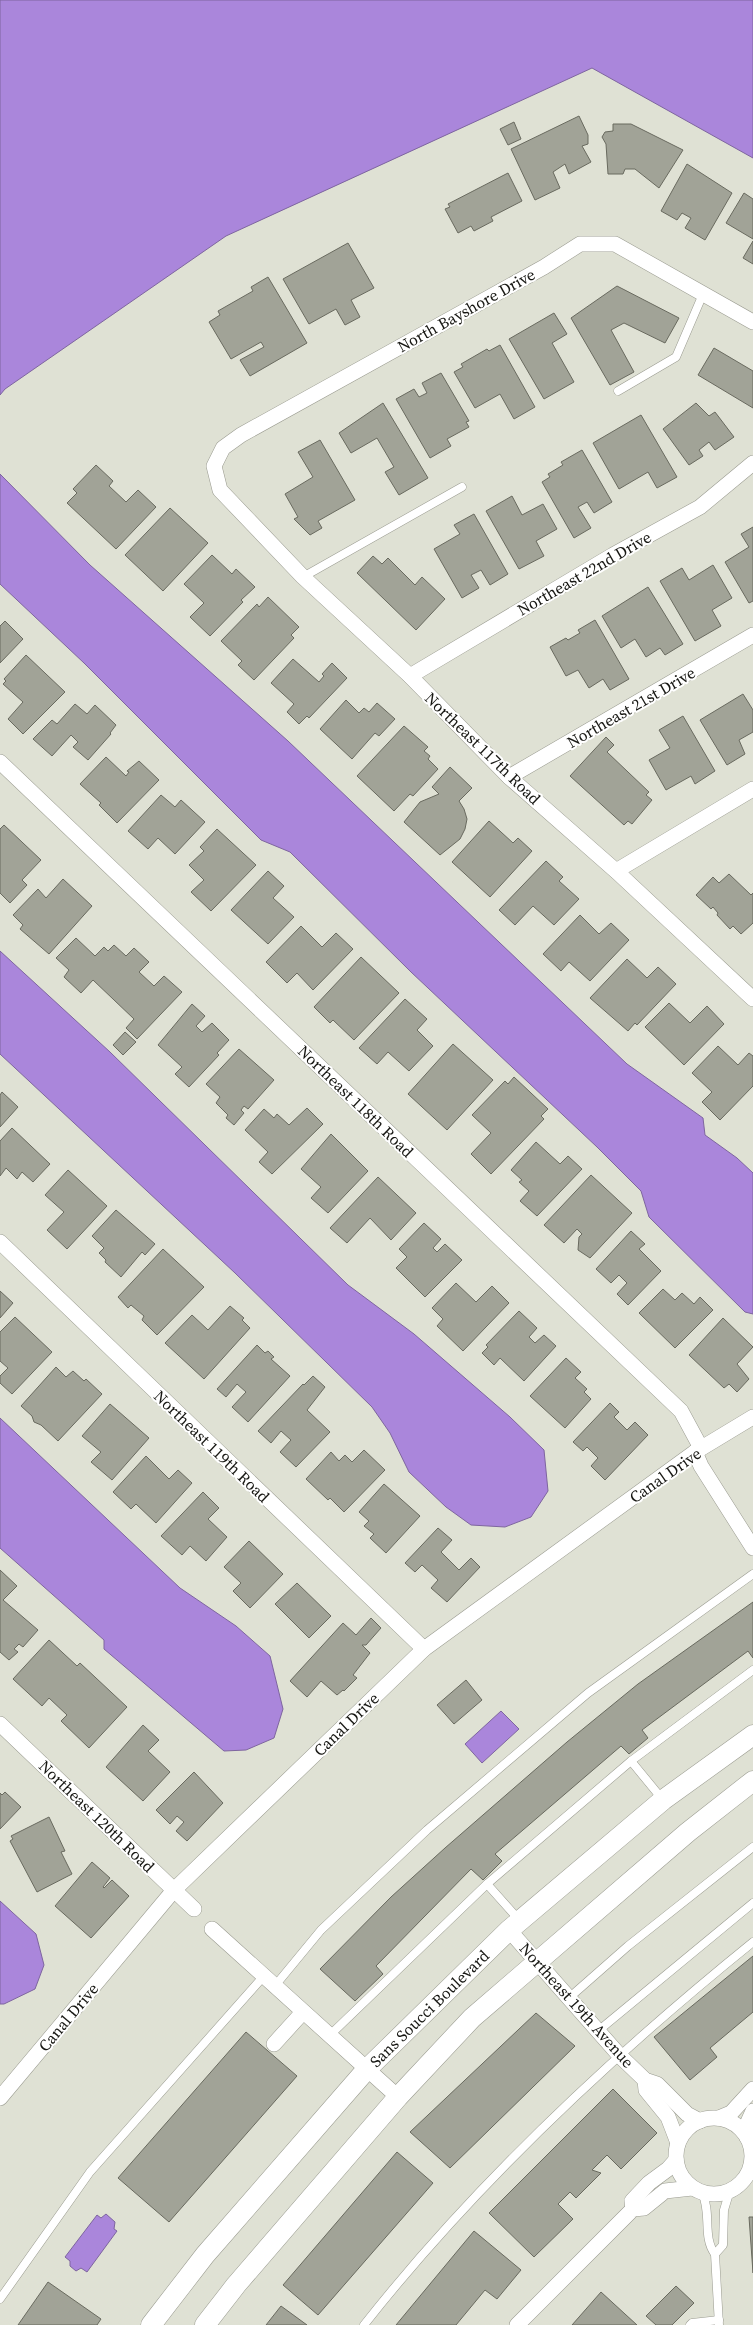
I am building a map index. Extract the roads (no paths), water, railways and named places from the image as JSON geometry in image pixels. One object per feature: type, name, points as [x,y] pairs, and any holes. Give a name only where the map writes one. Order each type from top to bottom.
[{"type":"street","name":"North Bayshore Drive","points":[[220,490],[214,466],[223,448],[242,435],[544,267],[580,244],[615,244],[753,322]]},
{"type":"street","name":"Northeast 22nd Drive","points":[[410,676],[613,555],[700,507],[753,463]]},
{"type":"street","name":"Northeast 117th Road","points":[[220,490],[303,577],[410,676],[509,777],[616,871],[753,999]]},
{"type":"street","name":"Northeast 21st Drive","points":[[509,777],[753,635]]},
{"type":"street","name":"Northeast 118th Road","points":[[0,762],[680,1410],[698,1450],[701,1466],[753,1548]]},
{"type":"street","points":[[616,871],[753,789]]},
{"type":"street","name":"Northeast 119th Road","points":[[0,1242],[424,1649]]},
{"type":"street","name":"Canal Drive","points":[[0,2098],[174,1890],[424,1649],[698,1450],[753,1417]]},
{"type":"street","name":"Northeast 120th Road","points":[[0,1724],[194,1909]]},
{"type":"street","name":"Sans Soucci Boulevard","points":[[151,2325],[205,2255],[367,2069],[514,1925],[663,1800],[753,1735]]},
{"type":"street","points":[[205,2325],[236,2285],[398,2097],[472,2018],[688,1832],[753,1781]]},
{"type":"street","name":"Northeast 19th Avenue","points":[[514,1925],[537,1961],[620,2056],[645,2080],[657,2084],[687,2114],[700,2121]]},
{"type":"street","points":[[212,1929],[398,2097]]},
{"type":"street","points":[[274,2044],[303,2012]]},
{"type":"street","name":"Northeast 19th Avenue","points":[[645,2080],[646,2090],[668,2117],[678,2143]]},
{"type":"street","points":[[697,2190],[684,2180],[678,2170],[676,2160],[678,2143],[685,2131],[700,2121],[719,2118],[731,2113],[753,2089]]},
{"type":"street","points":[[733,2189],[744,2179],[750,2168],[752,2158],[748,2122],[753,2112]]},
{"type":"street","points":[[719,2118],[731,2122],[750,2144]]},
{"type":"street","points":[[633,2209],[632,2200],[676,2160]]},
{"type":"street","points":[[517,2325],[633,2209],[644,2208],[665,2191],[672,2189],[697,2190],[714,2194],[733,2189],[753,2180]]},
{"type":"lane","points":[[618,391],[676,357],[704,294]]},
{"type":"lane","points":[[303,577],[462,487]]},
{"type":"lane","points":[[274,1987],[321,1930],[428,1830],[588,1694],[753,1574]]},
{"type":"lane","points":[[329,2036],[488,1884],[631,1761],[753,1670]]},
{"type":"lane","points":[[631,1761],[663,1800]]},
{"type":"lane","points":[[570,1998],[628,1946],[753,1847]]},
{"type":"lane","points":[[488,1884],[514,1925]]},
{"type":"lane","points":[[598,2031],[753,1903]]},
{"type":"lane","points":[[364,2325],[426,2251],[494,2178],[568,2104],[620,2056],[753,1942]]},
{"type":"lane","points":[[0,2299],[90,2172],[263,1977]]},
{"type":"lane","points":[[715,2254],[723,2245],[724,2210],[733,2189]]},
{"type":"lane","points":[[690,2325],[692,2323],[719,2323],[715,2254],[708,2246],[707,2208],[697,2190]]}]
